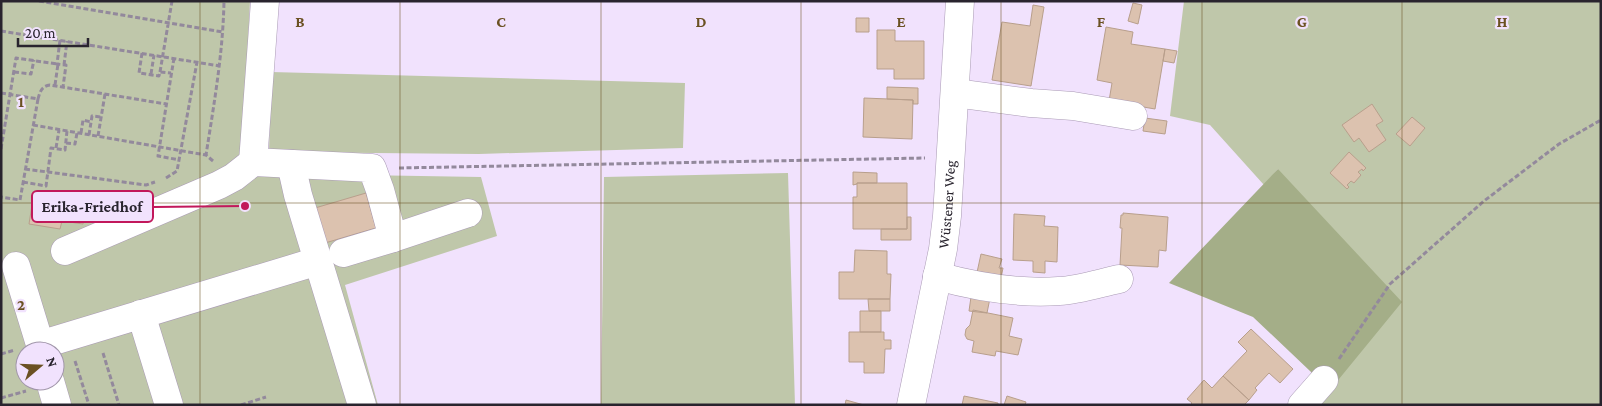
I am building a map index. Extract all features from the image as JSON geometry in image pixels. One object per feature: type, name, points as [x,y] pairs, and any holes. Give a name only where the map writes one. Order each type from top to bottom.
[{"type":"street","points":[[244,169],[265,1]]},
{"type":"street","name":"Wüstener Weg","points":[[911,405],[948,216],[960,1]]},
{"type":"street","points":[[955,93],[1031,103],[1073,106],[1133,116]]},
{"type":"street","points":[[291,164],[298,195],[331,257],[362,405]]},
{"type":"street","points":[[65,251],[219,185],[244,169],[291,164],[372,168],[393,238]]},
{"type":"street","points":[[57,341],[393,238],[468,213]]},
{"type":"street","points":[[18,266],[39,341]]},
{"type":"street","points":[[937,276],[971,285],[1019,291],[1061,291],[1119,279]]},
{"type":"street","points":[[142,314],[169,405]]},
{"type":"street","points":[[1302,405],[1324,380]]},
{"type":"street","points":[[53,391],[57,405]]},
{"type":"path","points":[[39,1],[223,32]]},
{"type":"path","points":[[142,53],[139,73],[159,76],[172,1]]},
{"type":"path","points":[[206,155],[220,66],[224,1]]},
{"type":"path","points":[[1,31],[220,66]]},
{"type":"path","points":[[55,85],[60,40]]},
{"type":"path","points":[[63,87],[67,41]]},
{"type":"path","points":[[151,74],[154,55]]},
{"type":"path","points":[[1,149],[16,58],[64,65]]},
{"type":"path","points":[[174,58],[158,156],[180,160]]},
{"type":"path","points":[[14,72],[31,74],[34,60]]},
{"type":"path","points":[[25,168],[146,186],[164,179],[177,171],[197,62]]},
{"type":"path","points":[[160,72],[172,74]]},
{"type":"path","points":[[1,197],[20,200],[38,99],[40,91],[45,86],[55,85],[166,104]]},
{"type":"path","points":[[1,93],[38,99]]},
{"type":"path","points":[[98,136],[105,94]]},
{"type":"path","points":[[89,135],[92,116],[101,118]]},
{"type":"path","points":[[66,143],[75,144],[83,120],[91,122]]},
{"type":"path","points":[[1324,380],[1390,284],[1484,201],[1560,144],[1601,120]]},
{"type":"path","points":[[33,125],[206,155],[244,169]]},
{"type":"path","points":[[56,148],[59,130]]},
{"type":"path","points":[[23,182],[46,186],[52,148],[65,150],[67,131]]},
{"type":"path","points":[[372,168],[951,158]]},
{"type":"path","points":[[96,328],[119,405]]},
{"type":"path","points":[[68,336],[89,405]]},
{"type":"path","points":[[241,405],[266,398]]},
{"type":"green space","points":[[1,1],[250,1],[242,173],[481,177],[497,236],[345,285],[378,405],[1,405]]},
{"type":"green space","points":[[1184,1],[1601,1],[1601,405],[1317,405],[1278,169],[1264,185],[1210,125],[1170,116]]},
{"type":"green space","points":[[271,72],[685,83],[683,148],[479,154],[269,152]]},
{"type":"green space","points":[[1278,169],[1402,302],[1330,390],[1253,317],[1169,283]]},
{"type":"green space","points":[[788,173],[795,405],[601,405],[604,177]]},
{"type":"building","points":[[1133,3],[1142,5],[1138,24],[1128,21]]},
{"type":"building","points":[[1033,5],[1044,7],[1031,86],[992,80],[1002,22],[1030,26]]},
{"type":"building","points":[[856,18],[869,18],[869,32],[856,32]]},
{"type":"building","points":[[1106,27],[1133,32],[1131,44],[1165,49],[1155,109],[1109,101],[1112,83],[1097,80]]},
{"type":"building","points":[[877,30],[895,30],[895,41],[924,41],[924,79],[894,79],[894,69],[877,69]]},
{"type":"building","points":[[1165,49],[1177,51],[1174,63],[1163,61]]},
{"type":"building","points":[[887,87],[918,88],[918,104],[913,104],[913,100],[887,99]]},
{"type":"building","points":[[864,98],[913,100],[912,139],[863,137]]},
{"type":"building","points":[[1372,104],[1383,121],[1376,125],[1386,140],[1369,152],[1359,138],[1354,142],[1342,125]]},
{"type":"building","points":[[1412,117],[1425,128],[1410,146],[1396,134]]},
{"type":"building","points":[[1145,118],[1167,121],[1165,134],[1143,131]]},
{"type":"building","points":[[1349,152],[1366,168],[1358,172],[1361,175],[1354,183],[1351,181],[1347,185],[1349,187],[1347,189],[1330,173]]},
{"type":"building","points":[[853,172],[877,173],[877,183],[857,183],[853,185]]},
{"type":"building","points":[[857,183],[907,183],[907,229],[853,229],[853,197],[857,197]]},
{"type":"building","points":[[366,193],[376,228],[325,243],[315,208]]},
{"type":"building","points":[[65,199],[87,203],[83,224],[62,221],[60,229],[29,224],[32,205],[63,211]]},
{"type":"building","points":[[1123,213],[1168,217],[1166,251],[1159,250],[1158,267],[1120,265],[1122,228],[1120,228],[1121,215]]},
{"type":"building","points":[[1014,214],[1045,216],[1044,226],[1058,227],[1057,262],[1045,261],[1045,273],[1033,272],[1033,261],[1013,260]]},
{"type":"building","points":[[907,217],[911,217],[911,240],[881,240],[881,229],[907,229]]},
{"type":"building","points":[[855,250],[887,251],[887,274],[891,274],[890,299],[839,299],[839,272],[854,272]]},
{"type":"building","points":[[981,254],[1002,259],[999,268],[1003,268],[1000,283],[976,277]]},
{"type":"building","points":[[971,297],[990,298],[987,313],[969,311]]},
{"type":"building","points":[[868,299],[890,299],[890,311],[869,311]]},
{"type":"building","points":[[973,310],[1013,318],[1009,336],[1022,339],[1018,355],[996,351],[995,356],[972,352],[974,341],[967,339],[965,335],[966,329],[970,325]]},
{"type":"building","points":[[860,311],[881,311],[881,332],[860,332]]},
{"type":"building","points":[[1251,329],[1293,369],[1280,383],[1269,373],[1255,388],[1257,390],[1249,400],[1223,376],[1247,351],[1238,342]]},
{"type":"building","points":[[849,332],[884,332],[884,340],[891,340],[891,349],[885,349],[884,373],[864,373],[864,362],[849,362]]},
{"type":"building","points":[[1223,376],[1249,400],[1244,405],[1190,405],[1192,403],[1187,399],[1204,380],[1212,388]]},
{"type":"building","points":[[964,396],[998,403],[998,405],[962,405]]},
{"type":"building","points":[[1007,396],[1026,402],[1025,405],[1004,405]]},
{"type":"building","points":[[846,400],[864,405],[845,405]]},
{"type":"place","name":"Erika-Friedhof","points":[[245,206]]}]
